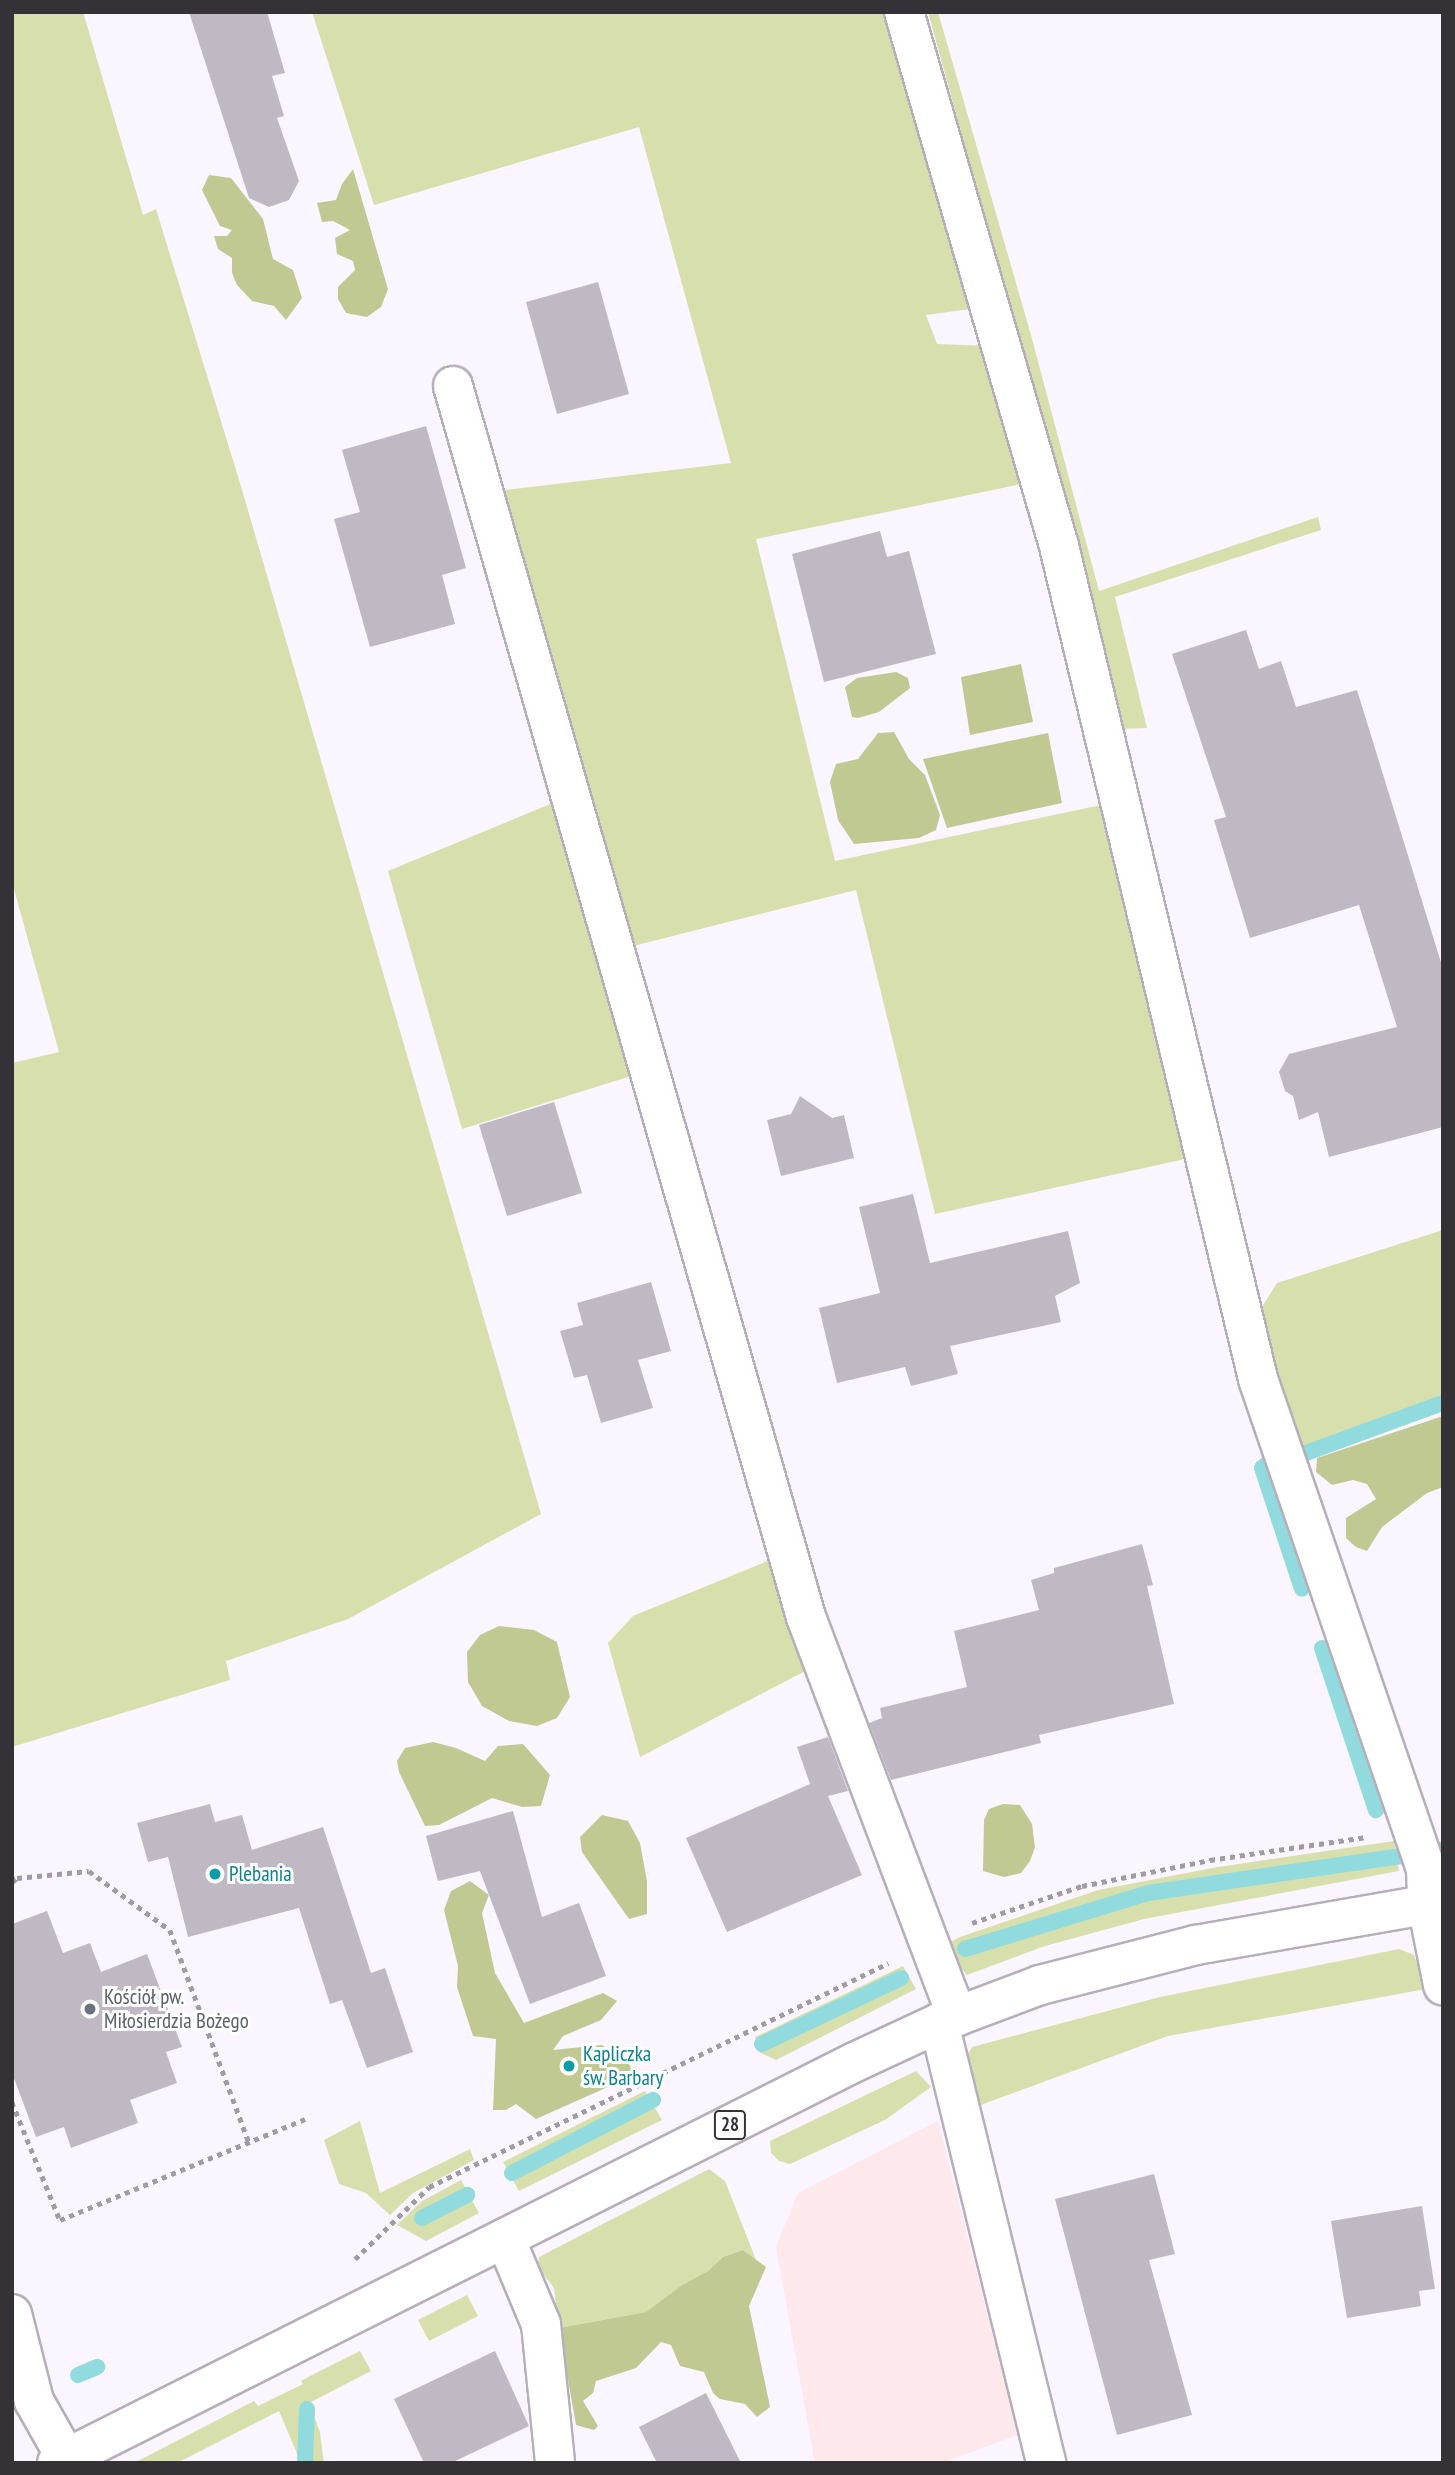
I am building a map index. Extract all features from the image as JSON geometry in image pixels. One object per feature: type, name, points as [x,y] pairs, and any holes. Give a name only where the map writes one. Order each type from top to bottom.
[{"type":"street","points":[[904,12],[1059,547],[1258,1379],[1425,1868],[1443,1986]]},
{"type":"street","points":[[453,386],[806,1617],[929,1943],[1046,2463]]},
{"type":"street","name":"28","points":[[65,2461],[505,2238],[948,2020],[1040,1985],[1196,1945],[1425,1868]]},
{"type":"street","points":[[505,2238],[541,2324],[555,2463]]},
{"type":"street","points":[[12,2315],[34,2401],[65,2461]]},
{"type":"path","points":[[351,2263],[429,2187],[976,1921],[1082,1886],[1210,1860],[1425,1868]]},
{"type":"path","points":[[12,1882],[17,1878],[89,1871],[170,1930],[249,2142]]},
{"type":"path","points":[[12,2102],[60,2220],[305,2119]]},
{"type":"shaded area","points":[[938,2121],[1018,2435],[941,2463],[815,2463],[776,2247],[798,2193]]},
{"type":"green space","points":[[12,12],[83,12],[143,215],[156,209],[240,483],[541,1514],[348,1619],[226,1661],[230,1680],[12,1747],[12,1063],[59,1052],[12,882]]},
{"type":"green space","points":[[312,12],[896,12],[978,300],[970,309],[926,315],[937,344],[989,346],[1027,483],[756,539],[835,861],[1106,804],[1194,1157],[935,1214],[856,890],[629,947],[498,491],[731,463],[639,127],[374,205]]},
{"type":"green space","points":[[928,12],[938,12],[1031,335],[1099,591],[1318,517],[1321,530],[1115,597],[1147,728],[1117,729],[1019,342]]},
{"type":"green space","points":[[353,169],[388,289],[381,307],[367,317],[346,313],[338,299],[338,287],[355,270],[353,261],[337,254],[335,238],[350,230],[333,221],[322,222],[317,203],[336,200],[342,184]]},
{"type":"green space","points":[[209,175],[231,178],[263,219],[273,259],[293,270],[302,298],[286,320],[274,306],[252,301],[237,285],[232,273],[232,258],[218,249],[214,236],[227,236],[232,230],[220,226],[202,190]]},
{"type":"green space","points":[[1021,664],[1033,722],[970,735],[961,677]]},
{"type":"green space","points":[[896,672],[908,678],[910,688],[879,712],[852,717],[845,687],[857,678]]},
{"type":"green space","points":[[894,732],[909,759],[925,775],[940,815],[936,830],[919,838],[854,844],[838,820],[830,782],[836,764],[858,759],[878,733]]},
{"type":"green space","points":[[1048,733],[1062,803],[947,828],[923,759]]},
{"type":"green space","points":[[565,798],[644,1072],[462,1129],[388,871]]},
{"type":"green space","points":[[1443,1230],[1443,1408],[1298,1459],[1262,1307],[1277,1283]]},
{"type":"green space","points":[[1443,1416],[1443,1487],[1427,1493],[1382,1527],[1367,1551],[1356,1547],[1346,1538],[1346,1518],[1376,1499],[1367,1484],[1353,1480],[1332,1485],[1316,1472],[1317,1458]]},
{"type":"green space","points":[[775,1558],[813,1667],[640,1757],[608,1643],[633,1616]]},
{"type":"green space","points":[[499,1626],[534,1630],[557,1642],[570,1697],[557,1718],[537,1726],[509,1721],[482,1706],[468,1682],[467,1652],[480,1635]]},
{"type":"green space","points":[[433,1742],[456,1748],[485,1761],[498,1746],[523,1744],[550,1775],[541,1806],[522,1807],[492,1798],[439,1825],[425,1826],[399,1772],[397,1761],[405,1748]]},
{"type":"green space","points":[[1003,1804],[1020,1805],[1032,1824],[1035,1847],[1030,1861],[1021,1873],[1004,1877],[983,1871],[984,1820],[989,1809]]},
{"type":"green space","points":[[602,1815],[628,1821],[640,1843],[647,1881],[647,1914],[629,1919],[582,1852],[580,1837]]},
{"type":"green space","points":[[1394,1841],[1399,1871],[1144,1919],[1045,1946],[967,1975],[943,1946],[960,1937],[1098,1890],[1218,1867]]},
{"type":"green space","points":[[470,1881],[489,1895],[482,1913],[495,1973],[524,2023],[603,1993],[617,2001],[601,2020],[563,2036],[553,2050],[602,2045],[622,2056],[637,2074],[536,2119],[516,2104],[506,2110],[493,2110],[496,2039],[473,2036],[457,1987],[458,1966],[444,1910],[451,1891]]},
{"type":"green space","points":[[1399,1949],[1414,1955],[1426,1989],[1168,2036],[970,2109],[959,2068],[972,2047],[1160,1997]]},
{"type":"green space","points":[[903,1966],[916,1989],[776,2060],[759,2052],[755,2037]]},
{"type":"green space","points":[[916,2071],[931,2087],[885,2120],[790,2164],[779,2161],[771,2153],[770,2141]]},
{"type":"green space","points":[[645,2091],[662,2120],[519,2191],[503,2162]]},
{"type":"green space","points":[[360,2121],[380,2193],[470,2149],[474,2160],[413,2193],[390,2215],[366,2193],[339,2184],[324,2140]]},
{"type":"green space","points":[[709,2169],[725,2181],[756,2260],[743,2250],[723,2257],[708,2271],[682,2285],[646,2312],[559,2328],[554,2288],[538,2267],[539,2257]]},
{"type":"green space","points":[[461,2180],[479,2213],[426,2241],[397,2225],[422,2201]]},
{"type":"green space","points":[[743,2250],[766,2267],[749,2306],[770,2407],[757,2417],[745,2404],[720,2399],[713,2393],[704,2372],[680,2366],[671,2345],[661,2342],[636,2368],[596,2381],[593,2393],[583,2401],[598,2426],[594,2430],[576,2425],[559,2328],[646,2312],[682,2285],[708,2271],[723,2257]]},
{"type":"green space","points":[[467,2295],[478,2316],[429,2341],[418,2320]]},
{"type":"green space","points":[[360,2351],[371,2371],[309,2403],[320,2432],[324,2463],[301,2463],[279,2411],[177,2463],[134,2463],[254,2401],[258,2406],[303,2384],[301,2381]]},
{"type":"building","points":[[189,12],[267,12],[285,73],[272,76],[284,116],[277,118],[299,181],[289,200],[269,207],[249,198]]},
{"type":"building","points":[[598,282],[629,394],[557,414],[526,302]]},
{"type":"building","points":[[426,426],[466,568],[442,575],[455,624],[370,647],[334,519],[360,512],[342,450]]},
{"type":"building","points":[[880,531],[887,557],[909,551],[936,654],[824,682],[792,554]]},
{"type":"building","points":[[1246,630],[1259,669],[1281,661],[1296,707],[1357,690],[1443,969],[1443,1127],[1329,1157],[1318,1112],[1299,1120],[1293,1096],[1285,1091],[1279,1072],[1289,1054],[1397,1027],[1359,905],[1250,938],[1214,820],[1226,817],[1172,654]]},
{"type":"building","points":[[800,1096],[832,1118],[844,1115],[854,1158],[781,1176],[767,1120],[791,1114]]},
{"type":"building","points":[[554,1102],[582,1193],[507,1216],[479,1125]]},
{"type":"building","points":[[913,1194],[930,1263],[1068,1231],[1080,1283],[1055,1296],[1061,1322],[950,1346],[958,1374],[911,1386],[905,1367],[837,1383],[819,1308],[880,1293],[859,1207]]},
{"type":"building","points":[[651,1282],[671,1351],[638,1360],[653,1408],[601,1423],[587,1375],[574,1378],[560,1331],[583,1325],[577,1303]]},
{"type":"building","points":[[1142,1544],[1153,1585],[1147,1586],[1174,1704],[1039,1735],[1041,1743],[891,1780],[869,1723],[882,1718],[880,1708],[967,1687],[954,1631],[1039,1610],[1031,1580],[1054,1573],[1054,1568]]},
{"type":"building","points":[[828,1737],[848,1791],[828,1796],[862,1875],[727,1932],[686,1838],[810,1784],[797,1747]]},
{"type":"building","points":[[210,1804],[215,1822],[242,1815],[252,1850],[323,1827],[371,1973],[385,1968],[413,2052],[367,2068],[342,2000],[330,2004],[299,1908],[188,1937],[168,1857],[148,1862],[137,1823]]},
{"type":"building","points":[[513,1811],[542,1917],[579,1903],[606,1976],[530,2004],[480,1871],[438,1881],[426,1836]]},
{"type":"building","name":"Kościół pw. Miłosierdzia Bożego","points":[[47,1911],[63,1953],[90,1943],[101,1972],[147,1954],[182,2047],[166,2052],[177,2083],[130,2100],[138,2123],[71,2148],[64,2127],[36,2137],[12,2073],[12,1924]]},
{"type":"building","points":[[1154,2174],[1175,2254],[1149,2260],[1192,2415],[1117,2435],[1055,2199]]},
{"type":"building","points":[[1422,2206],[1435,2289],[1419,2291],[1421,2306],[1347,2318],[1331,2221]]},
{"type":"building","points":[[495,2351],[529,2426],[451,2463],[424,2463],[394,2399]]},
{"type":"building","points":[[706,2393],[741,2463],[657,2463],[639,2427]]},
{"type":"waterway","points":[[1306,1453],[1443,1403]]},
{"type":"waterway","points":[[1267,1464],[1262,1468],[1302,1589]]},
{"type":"waterway","points":[[1322,1648],[1376,1810]]},
{"type":"waterway","points":[[965,1949],[1148,1893],[1443,1850]]},
{"type":"waterway","points":[[762,2044],[901,1978]]},
{"type":"waterway","points":[[512,2173],[653,2100]]},
{"type":"waterway","points":[[422,2218],[467,2195]]},
{"type":"waterway","points":[[78,2375],[97,2367]]},
{"type":"waterway","points":[[305,2463],[307,2409]]},
{"type":"place","name":"Plebania","points":[[215,1874]]},
{"type":"place","name":"Kościół pw. Miłosierdzia Bożego","points":[[90,2009]]},
{"type":"place","name":"Kapliczka św. Barbary","points":[[569,2066]]}]
